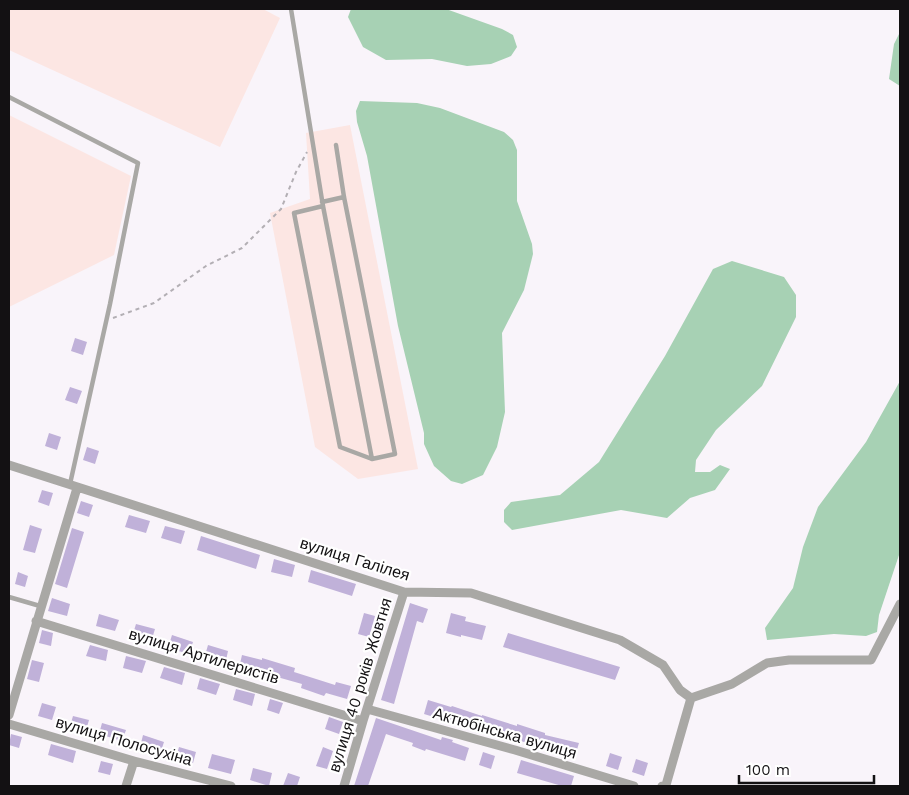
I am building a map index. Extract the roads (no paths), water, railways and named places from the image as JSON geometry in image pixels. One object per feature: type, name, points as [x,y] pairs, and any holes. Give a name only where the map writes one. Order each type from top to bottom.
[{"type":"street","name":"вулиця Галілея","points":[[9,465],[404,592],[471,592],[620,640],[663,665],[680,690],[691,698]]},
{"type":"street","points":[[9,715],[73,486]]},
{"type":"street","name":"вулиця 40 років Жовтня","points":[[344,786],[404,592]]},
{"type":"street","points":[[664,786],[691,698],[732,684],[767,663],[789,660],[871,660],[900,604]]},
{"type":"street","name":"вулиця Артилеристів","points":[[36,620],[363,721]]},
{"type":"street","name":"Актюбінська вулиця","points":[[367,709],[515,750],[634,786]]},
{"type":"street","name":"вулиця Полосухіна","points":[[9,724],[134,761],[231,786]]},
{"type":"street","points":[[126,786],[134,761]]},
{"type":"lane","points":[[291,9],[323,204],[372,459]]},
{"type":"lane","points":[[9,97],[138,163],[73,486]]},
{"type":"lane","points":[[336,146],[344,197],[395,454],[372,459],[340,447],[294,213],[344,197]]},
{"type":"lane","points":[[9,597],[40,606]]}]
